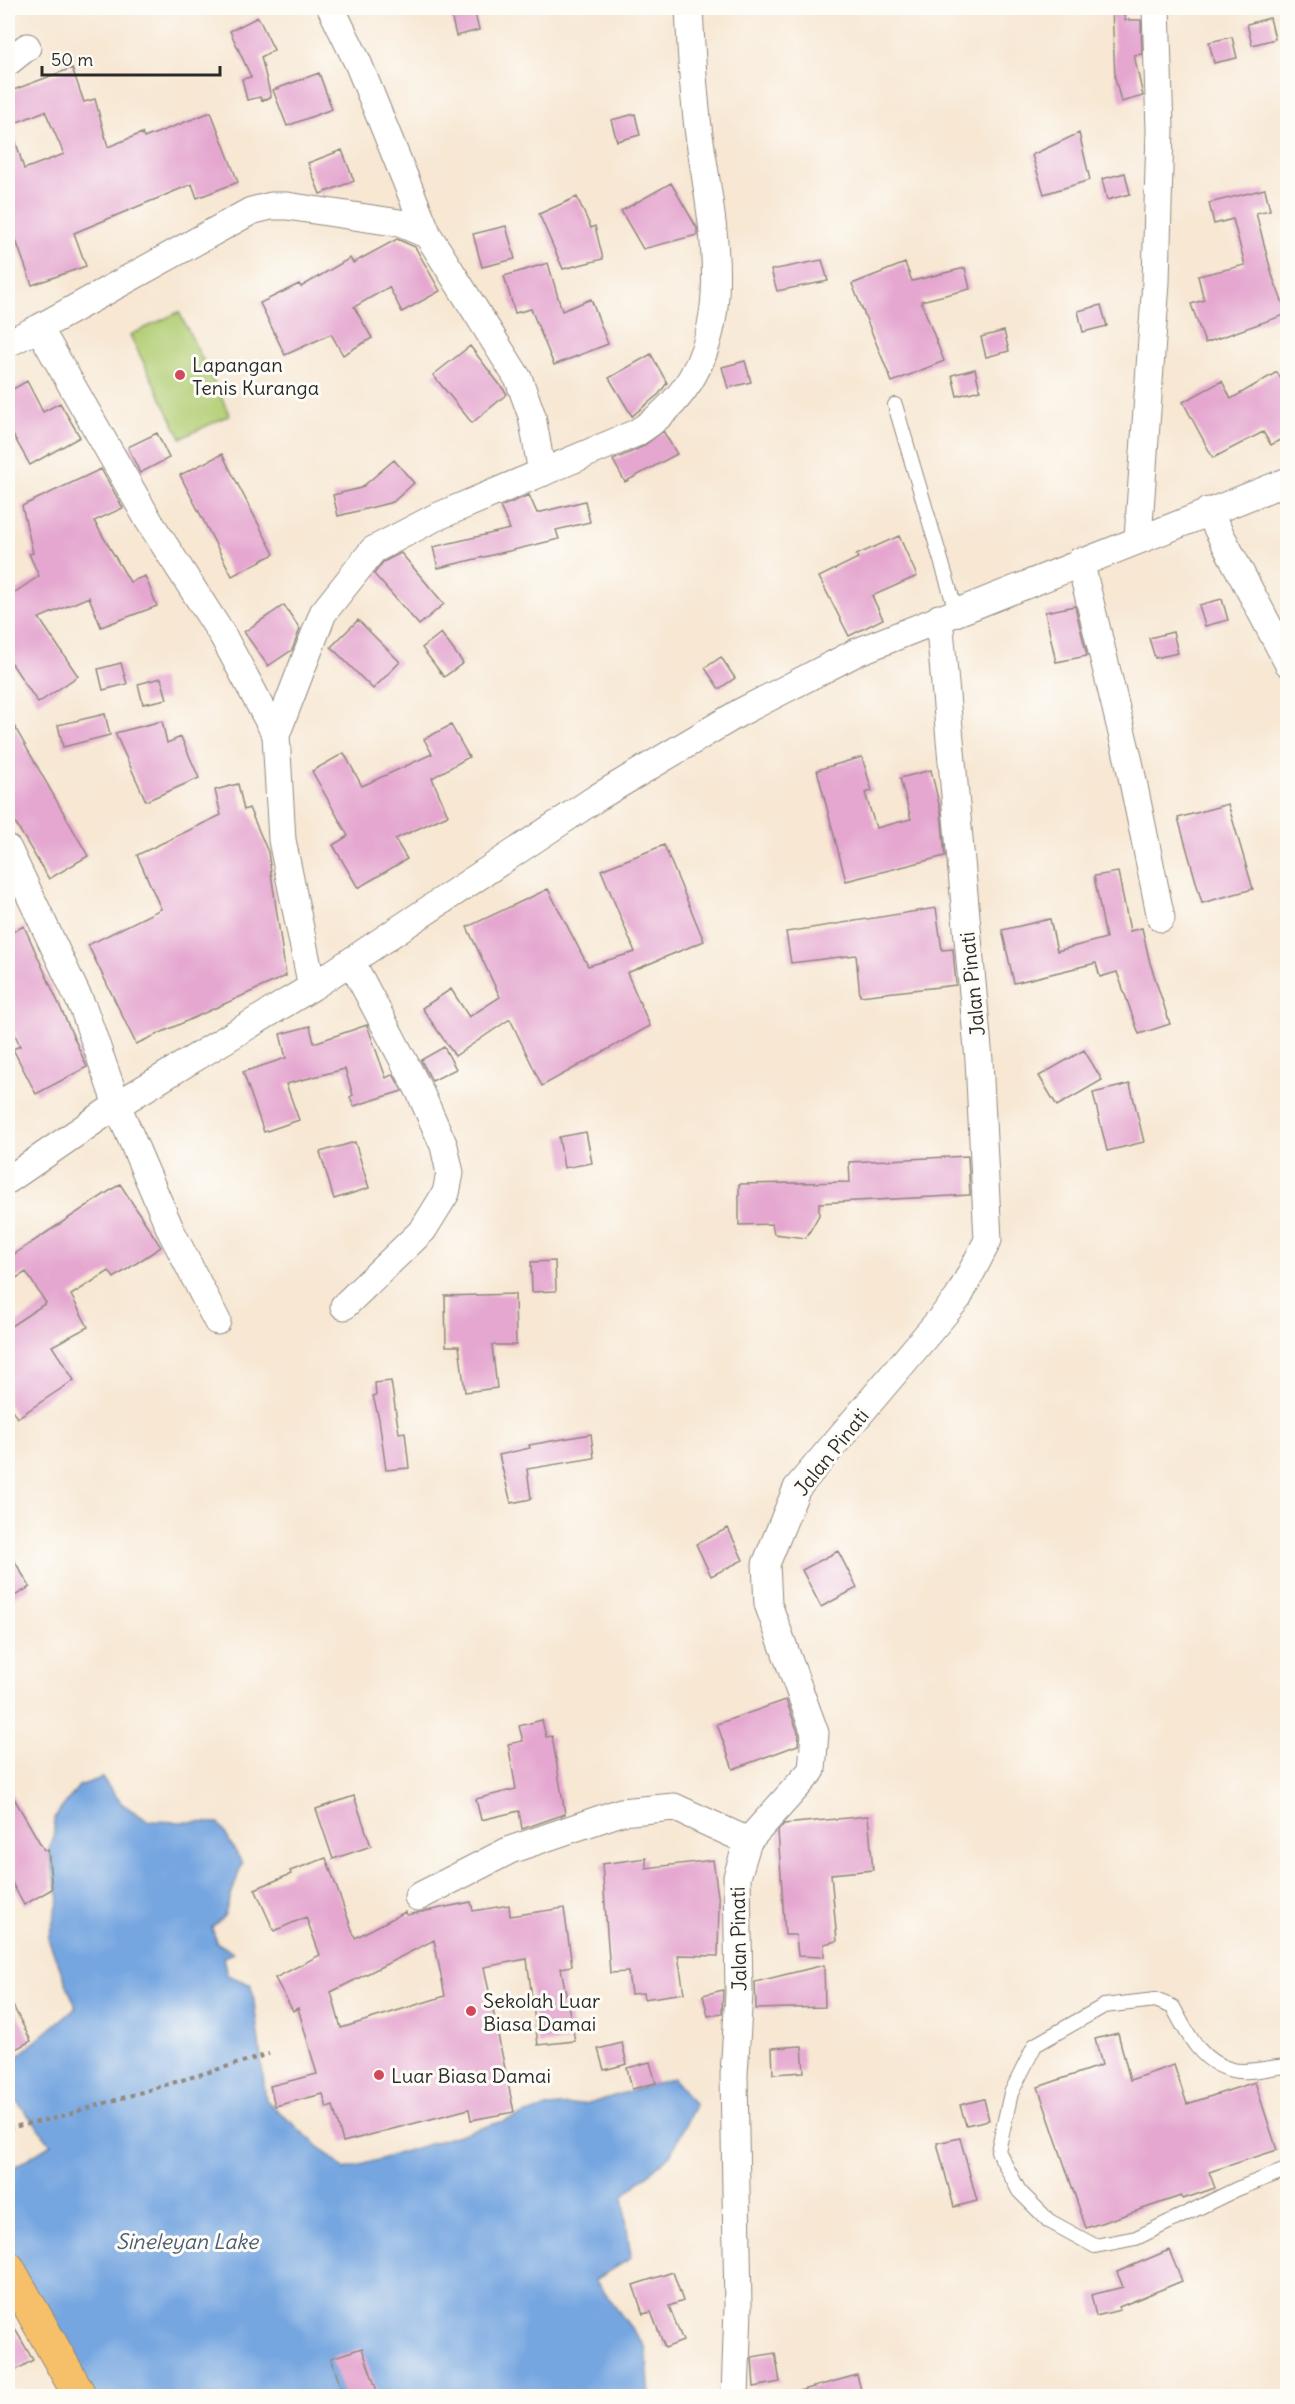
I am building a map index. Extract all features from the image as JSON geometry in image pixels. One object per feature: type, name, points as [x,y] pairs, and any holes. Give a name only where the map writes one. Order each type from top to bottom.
[{"type":"highway","points":[[8,2268],[80,2397]]},
{"type":"street","points":[[331,8],[358,63],[428,235],[519,380],[532,416],[542,473]]},
{"type":"street","points":[[312,987],[282,840],[276,735],[323,613],[373,550],[434,518],[636,434],[654,422],[681,394],[699,368],[707,347],[717,269],[710,187],[692,77],[689,8]]},
{"type":"street","points":[[1138,538],[1156,282],[1160,129],[1156,8]]},
{"type":"street","points":[[8,343],[172,257],[229,222],[271,206],[335,212],[400,223],[428,235]]},
{"type":"street","points":[[39,328],[149,521],[223,636],[276,735]]},
{"type":"street","points":[[8,1180],[117,1105],[312,987],[598,797],[739,713],[857,652],[1080,561],[1287,481]]},
{"type":"street","points":[[1208,511],[1287,663]]},
{"type":"street","points":[[1080,561],[1129,762],[1161,918]]},
{"type":"street","name":"Jalan Pinati","points":[[735,2397],[738,2307],[734,2075],[739,1993],[737,1877],[748,1841],[812,1770],[815,1733],[768,1605],[766,1564],[797,1488],[958,1298],[988,1240],[979,1060],[947,614]]},
{"type":"street","points":[[8,849],[84,1010],[117,1105],[171,1231],[217,1321]]},
{"type":"street","points":[[345,1306],[423,1230],[438,1211],[446,1193],[450,1173],[444,1146],[420,1092],[351,961]]},
{"type":"street","points":[[418,1898],[510,1850],[621,1812],[674,1807],[748,1841]]},
{"type":"lane","points":[[895,405],[947,614]]},
{"type":"lane","points":[[1287,2067],[1232,2070],[1212,2061],[1192,2042],[1173,2007],[1155,2000],[1104,2007],[1035,2045],[1011,2093],[998,2151],[1019,2191],[1049,2221],[1095,2246],[1136,2238],[1237,2189],[1287,2169]]},
{"type":"path","points":[[8,2128],[52,2119],[269,2054]]},
{"type":"green space","name":"Lapangan Tenis Kuranga","points":[[179,312],[230,415],[181,438],[130,335]]},
{"type":"water","name":"Sineleyan Lake","points":[[102,1778],[122,1804],[148,1821],[219,1823],[242,1863],[224,1916],[212,1927],[216,1942],[234,1953],[223,1957],[227,1975],[252,1985],[266,2100],[345,2170],[549,2107],[591,2103],[673,2078],[695,2105],[670,2155],[623,2196],[631,2258],[595,2280],[646,2348],[650,2396],[80,2396],[8,2268],[8,2171],[51,2144],[8,2090],[8,2065],[76,2007],[48,1939],[59,1899],[49,1850],[54,1836],[54,1818],[79,1786]]},
{"type":"building","points":[[1112,8],[1122,8],[1125,20],[1141,20],[1142,54],[1134,55],[1143,96],[1121,102],[1115,78]]},
{"type":"building","points":[[474,9],[479,30],[456,36],[451,15]]},
{"type":"building","points":[[258,17],[274,50],[261,57],[271,97],[262,101],[260,97],[247,100],[242,79],[251,77],[230,31]]},
{"type":"building","points":[[1270,18],[1275,39],[1252,45],[1247,24]]},
{"type":"building","points":[[1232,37],[1237,58],[1214,63],[1209,42]]},
{"type":"building","points":[[72,68],[84,102],[95,99],[108,147],[142,133],[144,138],[211,112],[238,182],[197,198],[192,184],[74,233],[86,266],[32,285],[9,221],[15,219],[8,198],[8,130],[12,129],[24,169],[64,154],[45,111],[8,126],[8,92]]},
{"type":"building","points":[[319,73],[332,109],[287,126],[273,90]]},
{"type":"building","points":[[635,114],[640,135],[617,141],[611,120]]},
{"type":"building","points":[[1079,133],[1090,180],[1044,194],[1032,155]]},
{"type":"building","points":[[342,150],[354,181],[320,194],[308,163]]},
{"type":"building","points":[[1125,173],[1130,194],[1107,200],[1102,179]]},
{"type":"building","points":[[671,183],[697,228],[697,235],[643,249],[621,211]]},
{"type":"building","points":[[1265,189],[1270,210],[1256,213],[1272,275],[1287,314],[1205,343],[1191,304],[1204,300],[1198,276],[1245,265],[1233,219],[1214,224],[1209,203]]},
{"type":"building","points":[[577,197],[591,228],[595,226],[603,259],[563,269],[539,214]]},
{"type":"building","points":[[506,226],[515,259],[482,267],[473,234]]},
{"type":"building","points":[[397,239],[415,247],[440,291],[402,312],[389,287],[354,307],[372,338],[343,355],[331,334],[285,355],[260,303],[299,284],[301,287],[350,258],[353,263]]},
{"type":"building","points":[[822,260],[828,281],[777,291],[771,270]]},
{"type":"building","points":[[548,263],[562,311],[591,299],[608,344],[554,365],[531,309],[515,313],[504,276]]},
{"type":"building","points":[[905,263],[912,281],[965,268],[970,289],[921,301],[944,361],[892,382],[852,284]]},
{"type":"building","points":[[1101,305],[1107,326],[1083,332],[1078,311]]},
{"type":"building","points":[[1004,331],[1009,351],[986,357],[981,337]]},
{"type":"building","points":[[470,346],[507,394],[472,423],[433,375]]},
{"type":"building","points":[[651,354],[667,383],[659,394],[632,416],[609,378]]},
{"type":"building","points":[[745,361],[751,382],[728,388],[722,367]]},
{"type":"building","points":[[975,369],[980,390],[957,396],[952,375]]},
{"type":"building","points":[[1277,372],[1287,389],[1287,436],[1271,445],[1263,432],[1213,458],[1183,402],[1222,381],[1231,399]]},
{"type":"building","points":[[27,381],[43,412],[60,403],[80,437],[30,465],[8,426],[8,392]]},
{"type":"building","points":[[663,431],[677,454],[625,482],[613,460],[642,447]]},
{"type":"building","points":[[157,433],[169,458],[140,473],[128,447]]},
{"type":"building","points":[[222,454],[274,554],[232,576],[180,475]]},
{"type":"building","points":[[394,460],[414,483],[393,502],[338,516],[333,495],[361,488]]},
{"type":"building","points":[[101,469],[123,508],[94,521],[130,582],[145,576],[157,606],[101,627],[89,597],[39,618],[78,676],[38,703],[8,658],[8,597],[39,576],[29,554],[33,553],[22,506]]},
{"type":"building","points":[[529,495],[537,513],[585,501],[590,522],[556,530],[559,539],[438,568],[433,547],[510,529],[500,507]]},
{"type":"building","points":[[899,536],[917,576],[872,596],[883,619],[849,636],[819,577],[858,558],[856,555]]},
{"type":"building","points":[[401,553],[444,604],[419,625],[374,574],[383,562]]},
{"type":"building","points":[[1222,599],[1228,620],[1205,626],[1199,605]]},
{"type":"building","points":[[284,605],[300,629],[292,650],[268,666],[244,632]]},
{"type":"building","points":[[1075,606],[1087,656],[1056,662],[1045,612]]},
{"type":"building","points":[[358,620],[400,662],[373,689],[331,647]]},
{"type":"building","points":[[1173,632],[1178,653],[1155,658],[1149,638]]},
{"type":"building","points":[[441,633],[463,663],[444,677],[422,648]]},
{"type":"building","points":[[721,657],[735,678],[719,689],[705,668]]},
{"type":"building","points":[[121,663],[127,684],[103,690],[98,669]]},
{"type":"building","points":[[161,678],[167,699],[143,704],[138,684]]},
{"type":"building","points":[[105,714],[110,735],[63,747],[58,725]]},
{"type":"building","points":[[8,715],[88,856],[49,879],[8,811]]},
{"type":"building","points":[[162,721],[167,743],[181,737],[199,778],[146,801],[115,733]]},
{"type":"building","points":[[451,725],[469,757],[432,778],[448,815],[395,839],[407,859],[358,888],[333,845],[348,836],[312,771],[344,753],[362,786],[432,754],[424,739]]},
{"type":"building","points":[[862,757],[872,791],[865,793],[876,828],[911,819],[900,778],[931,770],[941,812],[945,856],[846,881],[817,770]]},
{"type":"building","points":[[238,784],[244,810],[249,808],[268,852],[286,976],[136,1044],[88,945],[161,909],[137,855],[221,815],[215,790]]},
{"type":"building","points":[[1228,804],[1253,889],[1202,903],[1178,818]]},
{"type":"building","points":[[664,845],[704,941],[627,973],[650,1026],[542,1086],[510,1019],[455,1056],[422,1008],[451,989],[469,1017],[500,997],[467,927],[548,889],[588,966],[635,952],[601,870]]},
{"type":"building","points":[[1118,872],[1130,931],[1142,928],[1150,963],[1170,1024],[1139,1034],[1117,972],[1100,977],[1096,963],[1014,983],[1002,930],[1050,919],[1057,951],[1106,938],[1094,876]]},
{"type":"building","points":[[936,908],[942,950],[953,949],[956,985],[860,996],[856,955],[791,963],[786,932]]},
{"type":"building","points":[[24,926],[87,1067],[36,1094],[13,1049],[20,1046],[8,1018],[8,934]]},
{"type":"building","points":[[367,1025],[386,1078],[393,1074],[402,1091],[354,1106],[345,1069],[286,1084],[299,1120],[264,1132],[243,1072],[286,1058],[280,1034],[310,1026],[314,1043]]},
{"type":"building","points":[[444,1047],[456,1069],[432,1081],[421,1060]]},
{"type":"building","points":[[1084,1050],[1102,1080],[1057,1106],[1039,1076]]},
{"type":"building","points":[[1130,1084],[1144,1142],[1107,1151],[1093,1093]]},
{"type":"building","points":[[586,1132],[592,1163],[564,1168],[559,1137]]},
{"type":"building","points":[[355,1142],[369,1188],[334,1199],[320,1152]]},
{"type":"building","points":[[968,1156],[970,1195],[819,1203],[819,1215],[806,1238],[774,1234],[772,1224],[739,1225],[739,1184],[850,1182],[849,1162]]},
{"type":"building","points":[[120,1184],[161,1247],[114,1278],[109,1271],[71,1295],[88,1327],[52,1346],[74,1380],[17,1418],[8,1403],[8,1328],[46,1303],[26,1272],[8,1283],[8,1258]]},
{"type":"building","points":[[555,1261],[556,1291],[532,1292],[531,1262]]},
{"type":"building","points":[[515,1294],[516,1345],[492,1345],[497,1388],[465,1392],[459,1346],[446,1346],[445,1296]]},
{"type":"building","points":[[391,1381],[399,1433],[405,1432],[409,1468],[386,1470],[379,1419],[373,1396],[376,1395],[375,1383]]},
{"type":"building","points":[[591,1434],[594,1458],[527,1469],[531,1499],[511,1503],[499,1455],[530,1448],[529,1445]]},
{"type":"building","points":[[728,1528],[743,1560],[711,1576],[696,1544]]},
{"type":"building","points":[[8,1550],[30,1587],[8,1600]]},
{"type":"building","points":[[838,1551],[857,1588],[821,1607],[802,1570]]},
{"type":"building","points":[[786,1700],[799,1735],[798,1745],[733,1769],[717,1724]]},
{"type":"building","points":[[542,1720],[546,1737],[552,1736],[565,1814],[522,1829],[519,1811],[481,1820],[476,1799],[516,1789],[508,1744],[523,1741],[519,1726]]},
{"type":"building","points":[[8,1788],[44,1850],[48,1850],[52,1889],[24,1905],[8,1875]]},
{"type":"building","points":[[354,1796],[371,1846],[333,1859],[316,1809]]},
{"type":"building","points":[[868,1816],[873,1870],[831,1874],[837,1941],[824,1944],[824,1957],[798,1956],[796,1935],[785,1935],[778,1831],[784,1824]]},
{"type":"building","points":[[326,1858],[355,1938],[405,1912],[407,1915],[471,1902],[473,1911],[509,1905],[510,1916],[564,1908],[572,1966],[561,1968],[575,2041],[538,2045],[527,1959],[484,1967],[514,2112],[471,2120],[469,2109],[343,2142],[333,2106],[327,2108],[323,2094],[275,2106],[270,2086],[317,2074],[298,2008],[293,2011],[275,1978],[320,1955],[306,1917],[274,1931],[255,1889],[291,1874],[290,1871]],"holes":[[[434,1940],[445,1996],[341,2028],[331,1992]]]},
{"type":"building","points":[[646,1858],[646,1868],[713,1860],[719,1903],[718,1956],[678,1955],[684,1993],[644,1999],[643,1993],[631,1994],[628,1972],[610,1973],[602,1864]]},
{"type":"building","points":[[824,1965],[825,2007],[756,2009],[755,1982]]},
{"type":"building","points":[[723,1990],[722,2013],[708,2016],[703,1995]]},
{"type":"building","points":[[8,1996],[31,2041],[8,2053]]},
{"type":"building","points":[[1118,2033],[1130,2080],[1174,2065],[1187,2104],[1255,2082],[1277,2150],[1209,2172],[1215,2188],[1183,2199],[1181,2196],[1086,2228],[1038,2087],[1102,2065],[1095,2039]]},
{"type":"building","points":[[622,2043],[627,2064],[604,2070],[598,2049]]},
{"type":"building","points":[[802,2046],[804,2072],[773,2074],[772,2048]]},
{"type":"building","points":[[650,2062],[656,2083],[632,2089],[627,2068]]},
{"type":"building","points":[[984,2099],[989,2120],[966,2125],[960,2105]]},
{"type":"building","points":[[960,2138],[977,2201],[954,2207],[937,2143]]},
{"type":"building","points":[[1169,2250],[1182,2281],[1119,2307],[1120,2310],[1096,2316],[1091,2295],[1123,2287],[1117,2272]]},
{"type":"building","points":[[673,2272],[683,2301],[669,2306],[683,2341],[665,2348],[651,2312],[643,2314],[633,2285]]},
{"type":"building","points":[[8,2317],[33,2360],[8,2375]]},
{"type":"building","points":[[362,2348],[379,2397],[344,2397],[331,2358]]},
{"type":"building","points":[[775,2353],[780,2382],[754,2387],[752,2357]]},
{"type":"building","points":[[857,2375],[863,2397],[800,2397],[799,2391]]},
{"type":"place","name":"Lapangan Tenis Kuranga","points":[[180,375]]},
{"type":"place","name":"Sekolah Luar Biasa Damai","points":[[471,2011]]},
{"type":"place","name":"Luar Biasa Damai","points":[[379,2075]]}]
